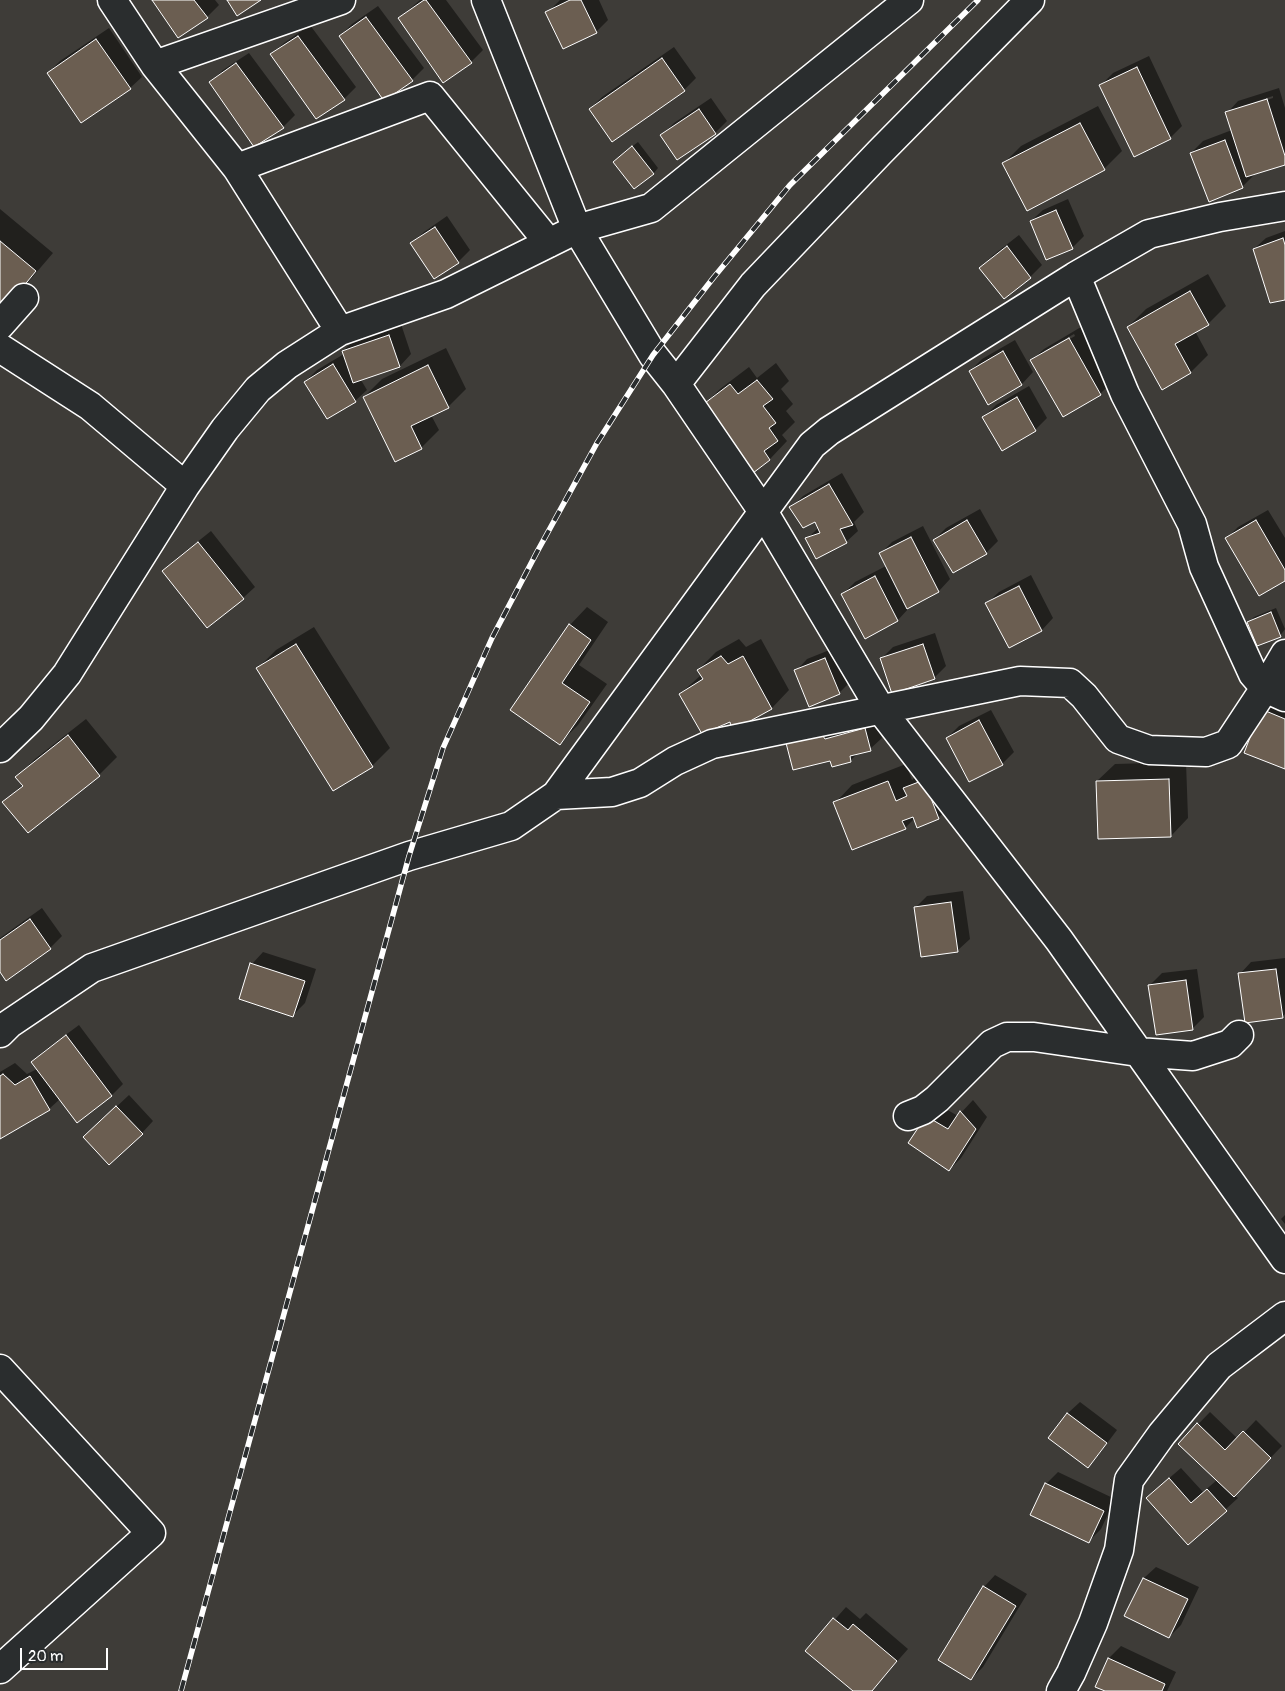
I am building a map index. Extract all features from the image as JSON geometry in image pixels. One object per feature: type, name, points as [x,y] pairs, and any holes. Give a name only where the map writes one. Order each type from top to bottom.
[{"type":"street","points":[[112,0],[155,65],[237,168],[340,331]]},
{"type":"street","points":[[155,65],[341,0]]},
{"type":"street","points":[[486,0],[576,229],[653,355],[676,384],[764,513],[881,710],[1059,940],[1285,1259]]},
{"type":"street","points":[[0,748],[31,718],[67,674],[185,486],[224,429],[258,389],[287,365],[340,331],[446,294],[576,229],[651,208],[843,51],[909,0]]},
{"type":"street","points":[[676,384],[753,285],[880,152],[1030,0]]},
{"type":"street","points":[[237,168],[430,96],[549,243]]},
{"type":"street","points":[[3,1022],[92,968],[408,856],[511,826],[556,796],[812,445],[829,431],[1076,276],[1149,234],[1220,217],[1285,206]]},
{"type":"street","points":[[1076,276],[1125,394],[1192,524],[1204,567],[1248,665],[1253,674],[1275,693]]},
{"type":"street","points":[[0,325],[24,298]]},
{"type":"street","points":[[0,348],[90,406],[185,486]]},
{"type":"street","points":[[556,796],[612,792],[640,783],[675,761],[712,744],[1020,681],[1070,683],[1084,696],[1118,738],[1149,750],[1206,752],[1228,744],[1275,693],[1285,654]]},
{"type":"street","points":[[908,1116],[923,1110],[937,1099],[992,1044],[1007,1037],[1034,1036],[1138,1052],[1193,1056],[1230,1044],[1239,1035]]},
{"type":"street","points":[[1061,1691],[1093,1623],[1118,1550],[1129,1480],[1162,1434],[1219,1366],[1285,1316]]},
{"type":"street","points":[[0,1369],[151,1532],[0,1669]]},
{"type":"building","points":[[152,0],[194,0],[208,18],[178,38]]},
{"type":"building","points":[[227,0],[261,0],[237,16]]},
{"type":"building","points":[[426,0],[472,63],[443,83],[398,18]]},
{"type":"building","points":[[570,0],[581,0],[597,33],[563,49],[545,12]]},
{"type":"building","points":[[366,17],[413,81],[384,101],[339,36]]},
{"type":"building","points":[[298,36],[345,100],[316,119],[270,54]]},
{"type":"building","points":[[96,39],[131,89],[81,123],[47,73]]},
{"type":"building","points":[[662,58],[685,91],[612,142],[589,109]]},
{"type":"building","points":[[236,63],[284,128],[254,147],[209,82]]},
{"type":"building","points":[[1137,67],[1171,139],[1134,157],[1099,85]]},
{"type":"building","points":[[1267,99],[1285,156],[1285,165],[1246,177],[1225,112]]},
{"type":"building","points":[[699,109],[716,134],[677,160],[660,135]]},
{"type":"building","points":[[1080,123],[1105,170],[1027,211],[1002,163]]},
{"type":"building","points":[[1225,140],[1243,188],[1209,202],[1190,153]]},
{"type":"building","points":[[632,146],[654,174],[634,189],[613,162]]},
{"type":"building","points":[[1056,210],[1073,249],[1046,260],[1030,221]]},
{"type":"building","points":[[435,227],[459,263],[434,279],[410,243]]},
{"type":"building","points":[[1283,238],[1285,245],[1285,300],[1270,303],[1253,249]]},
{"type":"building","points":[[0,241],[36,271],[0,315]]},
{"type":"building","points":[[1007,246],[1031,278],[1004,299],[979,268]]},
{"type":"building","points":[[1190,291],[1209,325],[1175,344],[1191,373],[1162,390],[1127,327]]},
{"type":"building","points":[[389,335],[400,367],[353,383],[342,351]]},
{"type":"building","points":[[1069,338],[1101,395],[1063,417],[1030,360]]},
{"type":"building","points":[[1003,351],[1022,385],[988,405],[969,371]]},
{"type":"building","points":[[333,364],[356,402],[327,419],[304,382]]},
{"type":"building","points":[[428,365],[449,408],[411,426],[422,449],[395,462],[363,397]]},
{"type":"building","points":[[757,380],[773,399],[763,406],[776,423],[769,428],[778,441],[764,451],[770,460],[753,473],[701,406],[730,384],[738,394]]},
{"type":"building","points":[[1017,397],[1036,431],[1002,451],[982,417]]},
{"type":"building","points":[[829,484],[853,525],[840,529],[847,543],[816,559],[805,538],[820,533],[815,522],[803,528],[789,507]]},
{"type":"building","points":[[967,520],[987,554],[953,573],[933,540]]},
{"type":"building","points":[[1256,520],[1285,570],[1285,581],[1259,596],[1225,538]]},
{"type":"building","points":[[911,537],[939,592],[907,609],[879,553]]},
{"type":"building","points":[[198,542],[244,599],[207,628],[162,571]]},
{"type":"building","points":[[875,576],[898,621],[865,639],[841,594]]},
{"type":"building","points":[[1019,586],[1042,631],[1009,648],[985,603]]},
{"type":"building","points":[[1271,612],[1281,637],[1257,646],[1247,622]]},
{"type":"building","points":[[569,624],[591,640],[562,683],[590,702],[560,745],[510,710]]},
{"type":"building","points":[[296,644],[373,767],[333,791],[256,668]]},
{"type":"building","points":[[923,644],[935,679],[892,694],[880,658]]},
{"type":"building","points":[[721,656],[728,664],[743,656],[772,709],[732,731],[730,722],[702,734],[679,694],[703,679],[697,670]]},
{"type":"building","points":[[825,658],[840,694],[809,707],[794,670]]},
{"type":"building","points":[[1261,709],[1285,719],[1285,769],[1244,753]]},
{"type":"building","points":[[979,720],[1003,765],[969,782],[946,738]]},
{"type":"building","points":[[865,728],[871,751],[850,756],[851,762],[832,767],[830,761],[793,770],[786,743],[821,733],[825,739]]},
{"type":"building","points":[[68,735],[100,776],[28,833],[2,802],[23,786],[15,777]]},
{"type":"building","points":[[1169,779],[1171,837],[1098,839],[1096,781]]},
{"type":"building","points":[[924,780],[939,819],[917,828],[913,817],[902,821],[906,829],[852,850],[833,802],[888,781],[896,801],[907,796],[903,788]]},
{"type":"building","points":[[951,902],[958,952],[921,957],[914,907]]},
{"type":"building","points":[[30,919],[51,949],[6,981],[0,972],[0,940]]},
{"type":"building","points":[[250,963],[305,981],[293,1017],[239,999]]},
{"type":"building","points":[[1276,969],[1283,1018],[1245,1023],[1238,973]]},
{"type":"building","points":[[1186,980],[1193,1030],[1156,1035],[1148,985]]},
{"type":"building","points":[[66,1035],[112,1096],[77,1123],[31,1062]]},
{"type":"building","points":[[3,1074],[15,1085],[30,1076],[50,1110],[0,1139],[0,1076]]},
{"type":"building","points":[[116,1106],[143,1134],[109,1165],[83,1137]]},
{"type":"building","points":[[960,1111],[976,1129],[949,1171],[908,1143],[926,1116],[948,1129]]},
{"type":"building","points":[[1067,1413],[1107,1443],[1088,1468],[1048,1438]]},
{"type":"building","points":[[1197,1423],[1225,1450],[1243,1431],[1271,1458],[1234,1497],[1178,1444]]},
{"type":"building","points":[[1169,1478],[1191,1503],[1207,1489],[1227,1511],[1188,1545],[1146,1498]]},
{"type":"building","points":[[1045,1483],[1104,1511],[1089,1543],[1030,1515]]},
{"type":"building","points":[[1143,1578],[1188,1599],[1169,1638],[1124,1616]]},
{"type":"building","points":[[983,1586],[1016,1606],[971,1680],[938,1660]]},
{"type":"building","points":[[833,1618],[848,1630],[853,1624],[897,1661],[872,1691],[853,1691],[805,1651]]},
{"type":"building","points":[[1108,1658],[1165,1684],[1162,1691],[1105,1691],[1095,1687]]},
{"type":"railway","points":[[181,1691],[409,856],[443,748],[492,638],[597,443],[653,355],[790,185],[978,0]]}]
